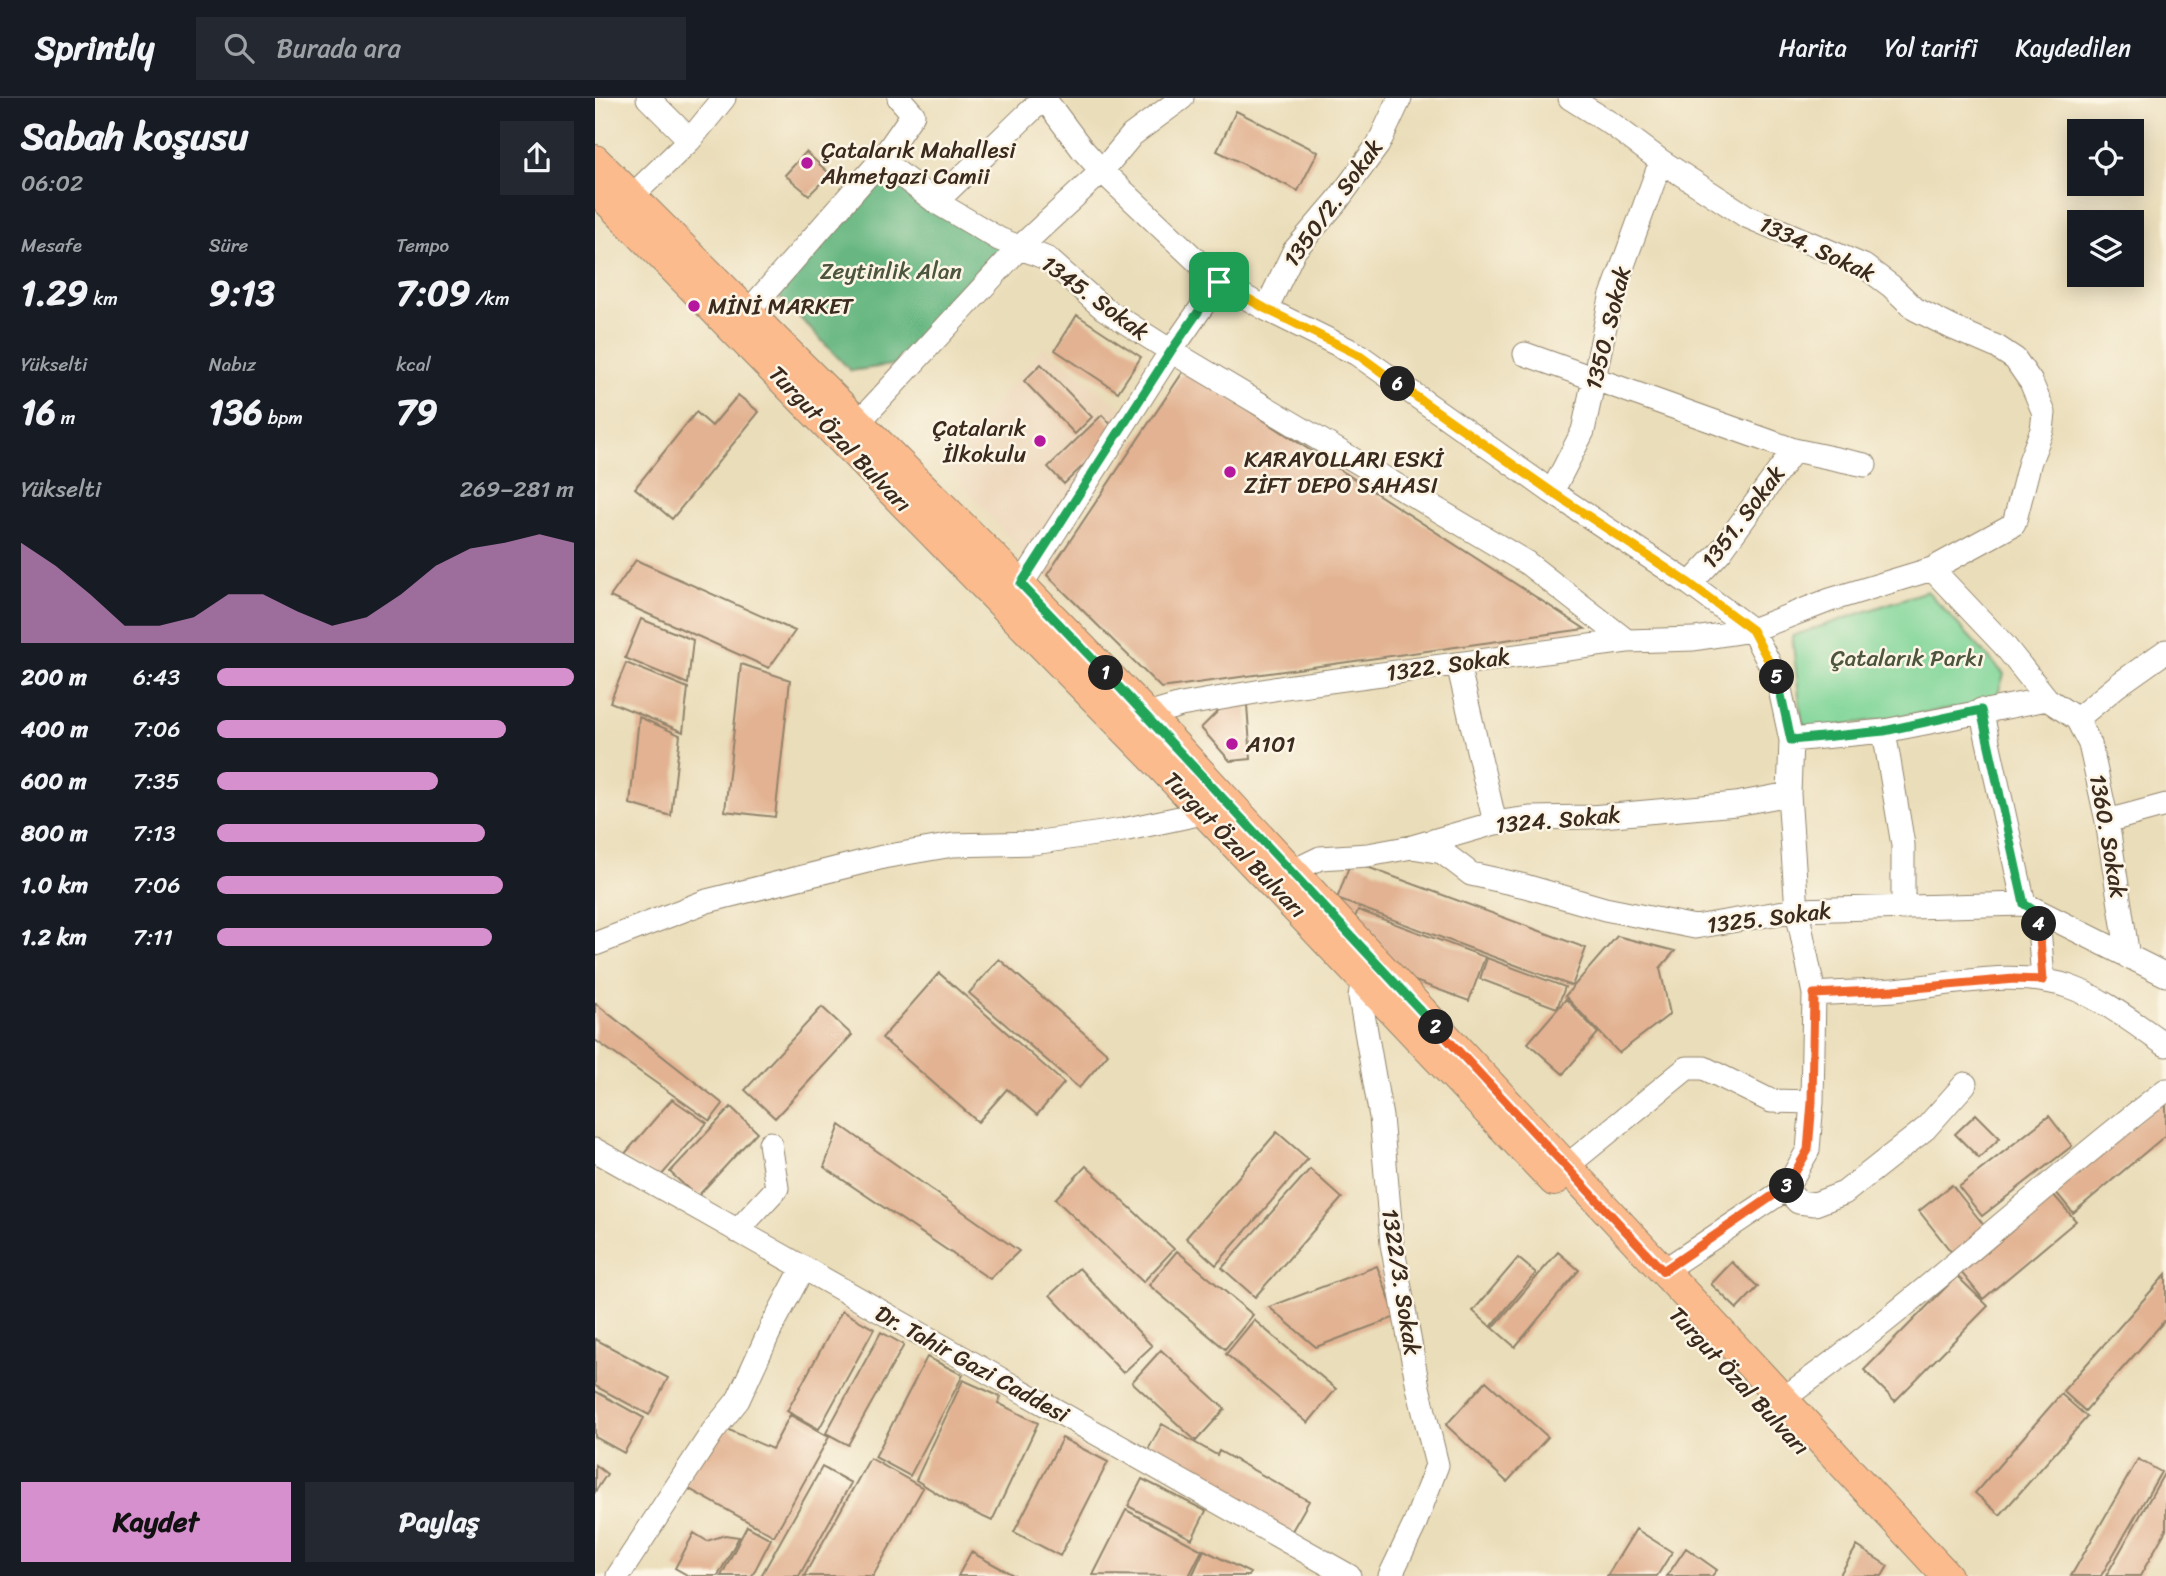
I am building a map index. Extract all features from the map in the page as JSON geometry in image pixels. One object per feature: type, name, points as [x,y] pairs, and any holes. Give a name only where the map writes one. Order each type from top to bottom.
[{"type":"main road","name":"Turgut Özal Bulvarı","points":[[595,160],[1021,584],[1147,715],[1291,873],[1568,1165],[1781,1400],[1947,1576]]},
{"type":"main road","name":"Turgut Özal Bulvarı","points":[[595,188],[1152,757],[1363,977],[1920,1576]]},
{"type":"street","points":[[648,98],[690,140]]},
{"type":"street","points":[[632,196],[690,140],[725,98]]},
{"type":"street","points":[[747,313],[881,160],[913,114],[899,98]]},
{"type":"street","points":[[936,202],[1044,98],[1082,149],[1219,282],[1266,309],[1357,354],[1552,492],[1690,584],[1752,630],[1778,680],[1791,740],[1789,794],[1797,910],[1814,994],[1812,1102],[1808,1150],[1786,1189],[1663,1271]]},
{"type":"street","points":[[858,423],[1019,248],[1102,170],[1132,135],[1182,98]]},
{"type":"street","name":"1350/2. Sokak","points":[[1266,309],[1294,251],[1337,201],[1378,145],[1400,98]]},
{"type":"street","name":"1334. Sokak","points":[[1570,98],[1613,125],[1661,162],[1746,216],[1864,265],[1915,309],[1997,347],[2015,359],[2031,382],[2044,413],[2042,430],[2030,461],[2014,524],[1932,569]]},
{"type":"street","name":"1345. Sokak","points":[[881,160],[936,202],[1019,248],[1048,259],[1103,308],[1171,351],[1527,563],[1627,640]]},
{"type":"street","name":"1350. Sokak","points":[[1552,492],[1583,431],[1611,298],[1661,162]]},
{"type":"street","points":[[1021,584],[1171,351],[1219,282]]},
{"type":"street","points":[[1525,354],[1794,450],[1865,465]]},
{"type":"street","name":"1351. Sokak","points":[[1690,584],[1720,552],[1794,450]]},
{"type":"street","points":[[1752,630],[1830,600],[1932,569],[2004,645],[2047,699],[2077,719],[2118,685],[2166,651]]},
{"type":"street","name":"1322. Sokak","points":[[1147,715],[1207,700],[1627,640],[1694,639],[1752,630]]},
{"type":"street","points":[[1458,664],[1495,823]]},
{"type":"street","points":[[1791,740],[1884,731],[2047,699]]},
{"type":"street","points":[[1981,710],[2031,908],[2043,980]]},
{"type":"street","name":"1360. Sokak","points":[[2077,719],[2090,744],[2107,821],[2128,957]]},
{"type":"street","points":[[1884,731],[1903,845],[1903,908]]},
{"type":"street","name":"1324. Sokak","points":[[1291,873],[1320,858],[1368,855],[1412,847],[1495,823],[1531,818],[1591,817],[1736,804],[1789,794]]},
{"type":"street","points":[[2107,821],[2166,805]]},
{"type":"street","points":[[595,944],[707,901],[883,857],[953,845],[1033,843],[1123,830],[1203,813]]},
{"type":"street","name":"1325. Sokak","points":[[1412,847],[1442,852],[1471,874],[1605,909],[1695,927],[1797,910],[2031,908],[2166,975]]},
{"type":"street","name":"1322/3. Sokak","points":[[1363,977],[1360,997],[1381,1116],[1392,1244],[1418,1387],[1437,1465],[1414,1526],[1390,1576]]},
{"type":"street","points":[[1814,994],[2014,979],[2043,980],[2072,988],[2109,1007],[2166,1045]]},
{"type":"street","points":[[1568,1165],[1687,1068],[1704,1068],[1771,1101],[1812,1102]]},
{"type":"street","points":[[1786,1189],[1798,1202],[1815,1204],[1844,1193],[1925,1129],[1965,1084]]},
{"type":"street","points":[[1781,1400],[1909,1303],[2104,1138],[2166,1090]]},
{"type":"street","points":[[737,1231],[777,1188],[770,1143]]},
{"type":"street","name":"Dr. Tahir Gazi Caddesi","points":[[595,1150],[1349,1576]]},
{"type":"street","points":[[618,1576],[713,1431],[738,1400],[772,1326],[803,1268]]},
{"type":"shaded area","name":"Çatalarık İlkokulu","points":[[1044,346],[1131,416],[1030,561],[945,465]]},
{"type":"green space","name":"Zeytinlik Alan","points":[[882,168],[1008,251],[906,363],[851,371],[777,294]]},
{"type":"green space","name":"Çatalarık Parkı","points":[[1927,591],[2004,674],[1997,697],[1991,703],[1809,730],[1802,721],[1792,636]]},
{"type":"building","points":[[1236,111],[1318,152],[1298,191],[1217,151]]},
{"type":"building","name":"Çatalarık Mahallesi Ahmetgazi Camii","points":[[806,152],[830,174],[809,195],[785,175]]},
{"type":"building","points":[[1077,315],[1141,357],[1118,392],[1055,350]]},
{"type":"building","points":[[1041,364],[1092,417],[1075,434],[1024,381]]},
{"type":"building","name":"KARAYOLLARI ESKİ ZİFT DEPO SAHASI","points":[[1185,369],[1585,629],[1161,688],[1047,575]]},
{"type":"building","points":[[738,395],[759,412],[672,519],[635,488],[696,412],[712,426]]},
{"type":"building","points":[[1102,415],[1118,432],[1064,484],[1048,467]]},
{"type":"building","points":[[636,560],[795,631],[769,668],[610,597]]},
{"type":"building","points":[[641,619],[693,640],[688,684],[625,658]]},
{"type":"building","points":[[626,663],[688,688],[683,732],[610,702]]},
{"type":"building","points":[[741,664],[790,680],[775,817],[725,811]]},
{"type":"building","name":"A101","points":[[1247,705],[1251,759],[1230,761],[1201,728],[1220,709]]},
{"type":"building","points":[[639,717],[680,735],[671,816],[630,804]]},
{"type":"building","points":[[1351,861],[1586,948],[1572,986],[1337,899]]},
{"type":"building","points":[[1358,910],[1485,957],[1469,1001],[1396,974],[1352,925]]},
{"type":"building","points":[[1617,936],[1675,951],[1660,968],[1670,1014],[1619,1053],[1565,996]]},
{"type":"building","points":[[1487,958],[1565,987],[1557,1008],[1480,979]]},
{"type":"building","points":[[999,959],[1108,1054],[1079,1088],[969,993]]},
{"type":"building","points":[[939,973],[1064,1083],[1037,1115],[1007,1089],[978,1122],[882,1038]]},
{"type":"building","points":[[1566,999],[1598,1033],[1563,1074],[1528,1043]]},
{"type":"building","points":[[595,1003],[723,1104],[710,1121],[595,1040]]},
{"type":"building","points":[[822,1007],[852,1035],[775,1118],[745,1090]]},
{"type":"building","points":[[2166,1098],[2166,1135],[2073,1213],[2055,1191]]},
{"type":"building","points":[[672,1099],[707,1123],[660,1177],[622,1157]]},
{"type":"building","points":[[731,1107],[757,1132],[697,1197],[670,1172]]},
{"type":"building","points":[[1976,1114],[2000,1138],[1979,1158],[1955,1134]]},
{"type":"building","points":[[2049,1116],[2072,1146],[1982,1216],[1959,1187]]},
{"type":"building","points":[[840,1125],[1019,1251],[990,1279],[824,1167]]},
{"type":"building","points":[[1277,1132],[1308,1159],[1216,1265],[1186,1238]]},
{"type":"building","points":[[1086,1166],[1174,1249],[1143,1282],[1055,1199]]},
{"type":"building","points":[[1310,1169],[1342,1198],[1255,1297],[1222,1268]]},
{"type":"building","points":[[1952,1185],[1986,1228],[1953,1254],[1919,1211]]},
{"type":"building","points":[[2052,1193],[2076,1221],[1983,1299],[1960,1271]]},
{"type":"building","points":[[1177,1251],[1253,1315],[1225,1349],[1149,1285]]},
{"type":"building","points":[[1558,1252],[1579,1270],[1515,1347],[1493,1328]]},
{"type":"building","points":[[1518,1258],[1536,1273],[1491,1327],[1473,1311]]},
{"type":"building","points":[[1732,1262],[1758,1287],[1737,1309],[1711,1284]]},
{"type":"building","points":[[1377,1266],[1396,1317],[1316,1347],[1269,1307]]},
{"type":"building","points":[[1079,1268],[1152,1346],[1123,1373],[1050,1295]]},
{"type":"building","points":[[2166,1274],[2166,1319],[2085,1411],[2063,1391]]},
{"type":"building","points":[[1957,1276],[1988,1306],[1895,1401],[1864,1370]]},
{"type":"building","points":[[842,1311],[874,1329],[819,1429],[787,1411]]},
{"type":"building","points":[[1254,1320],[1336,1389],[1308,1423],[1226,1354]]},
{"type":"building","points":[[881,1332],[904,1345],[848,1445],[826,1433]]},
{"type":"building","points":[[595,1339],[668,1378],[649,1415],[595,1386]]},
{"type":"building","points":[[1161,1350],[1225,1409],[1196,1441],[1132,1382]]},
{"type":"building","points":[[927,1357],[963,1375],[910,1476],[875,1457]]},
{"type":"building","points":[[963,1380],[1001,1397],[998,1403],[1038,1423],[992,1521],[951,1502],[916,1480]]},
{"type":"building","points":[[1486,1381],[1548,1437],[1507,1482],[1446,1425]]},
{"type":"building","points":[[595,1391],[644,1418],[624,1453],[595,1437]]},
{"type":"building","points":[[2061,1394],[2087,1417],[2000,1515],[1975,1493]]},
{"type":"building","points":[[790,1415],[829,1437],[774,1536],[684,1486],[718,1425],[772,1449]]},
{"type":"building","points":[[1162,1424],[1217,1455],[1219,1451],[1309,1501],[1289,1536],[1145,1455]]},
{"type":"building","points":[[1062,1438],[1108,1462],[1060,1556],[1014,1532]]},
{"type":"building","points":[[870,1458],[923,1488],[873,1576],[804,1576]]},
{"type":"building","points":[[2138,1459],[2161,1472],[2101,1576],[2071,1576]]},
{"type":"building","points":[[595,1465],[607,1474],[595,1492]]},
{"type":"building","points":[[822,1467],[851,1483],[799,1576],[761,1576]]},
{"type":"building","points":[[2166,1470],[2166,1530],[2140,1576],[2106,1576]]},
{"type":"building","points":[[1142,1479],[1206,1511],[1192,1539],[1128,1506]]},
{"type":"building","points":[[1126,1510],[1202,1550],[1189,1576],[1093,1575]]},
{"type":"building","points":[[747,1526],[771,1539],[752,1576],[721,1576]]},
{"type":"building","points":[[1636,1529],[1672,1552],[1657,1576],[1607,1576]]},
{"type":"building","points":[[694,1533],[707,1541],[725,1535],[739,1537],[718,1576],[689,1576],[675,1568]]},
{"type":"building","points":[[1857,1546],[1888,1566],[1882,1576],[1839,1576]]},
{"type":"building","points":[[1686,1548],[1717,1570],[1712,1576],[1667,1576]]},
{"type":"building","points":[[1204,1550],[1250,1573],[1249,1576],[1192,1576]]},
{"type":"building","points":[[971,1552],[1015,1576],[958,1576]]},
{"type":"place","name":"Çatalarık Mahallesi Ahmetgazi Camii","points":[[807,163]]},
{"type":"place","name":"MİNİ MARKET","points":[[694,306]]},
{"type":"place","name":"Çatalarık İlkokulu","points":[[1040,441]]},
{"type":"place","name":"KARAYOLLARI ESKİ ZİFT DEPO SAHASI","points":[[1230,472]]},
{"type":"place","name":"A101","points":[[1232,744]]},
{"type":"route","points":[[1219,282],[1266,309],[1357,354],[1552,492],[1690,584],[1752,630],[1778,680],[1791,740],[1884,731],[1981,710],[2024,904],[2038,913],[2043,980],[2014,979],[1814,994],[1812,1102],[1808,1150],[1786,1189],[1663,1271],[1568,1165],[1021,584],[1171,351],[1219,282]]}]
